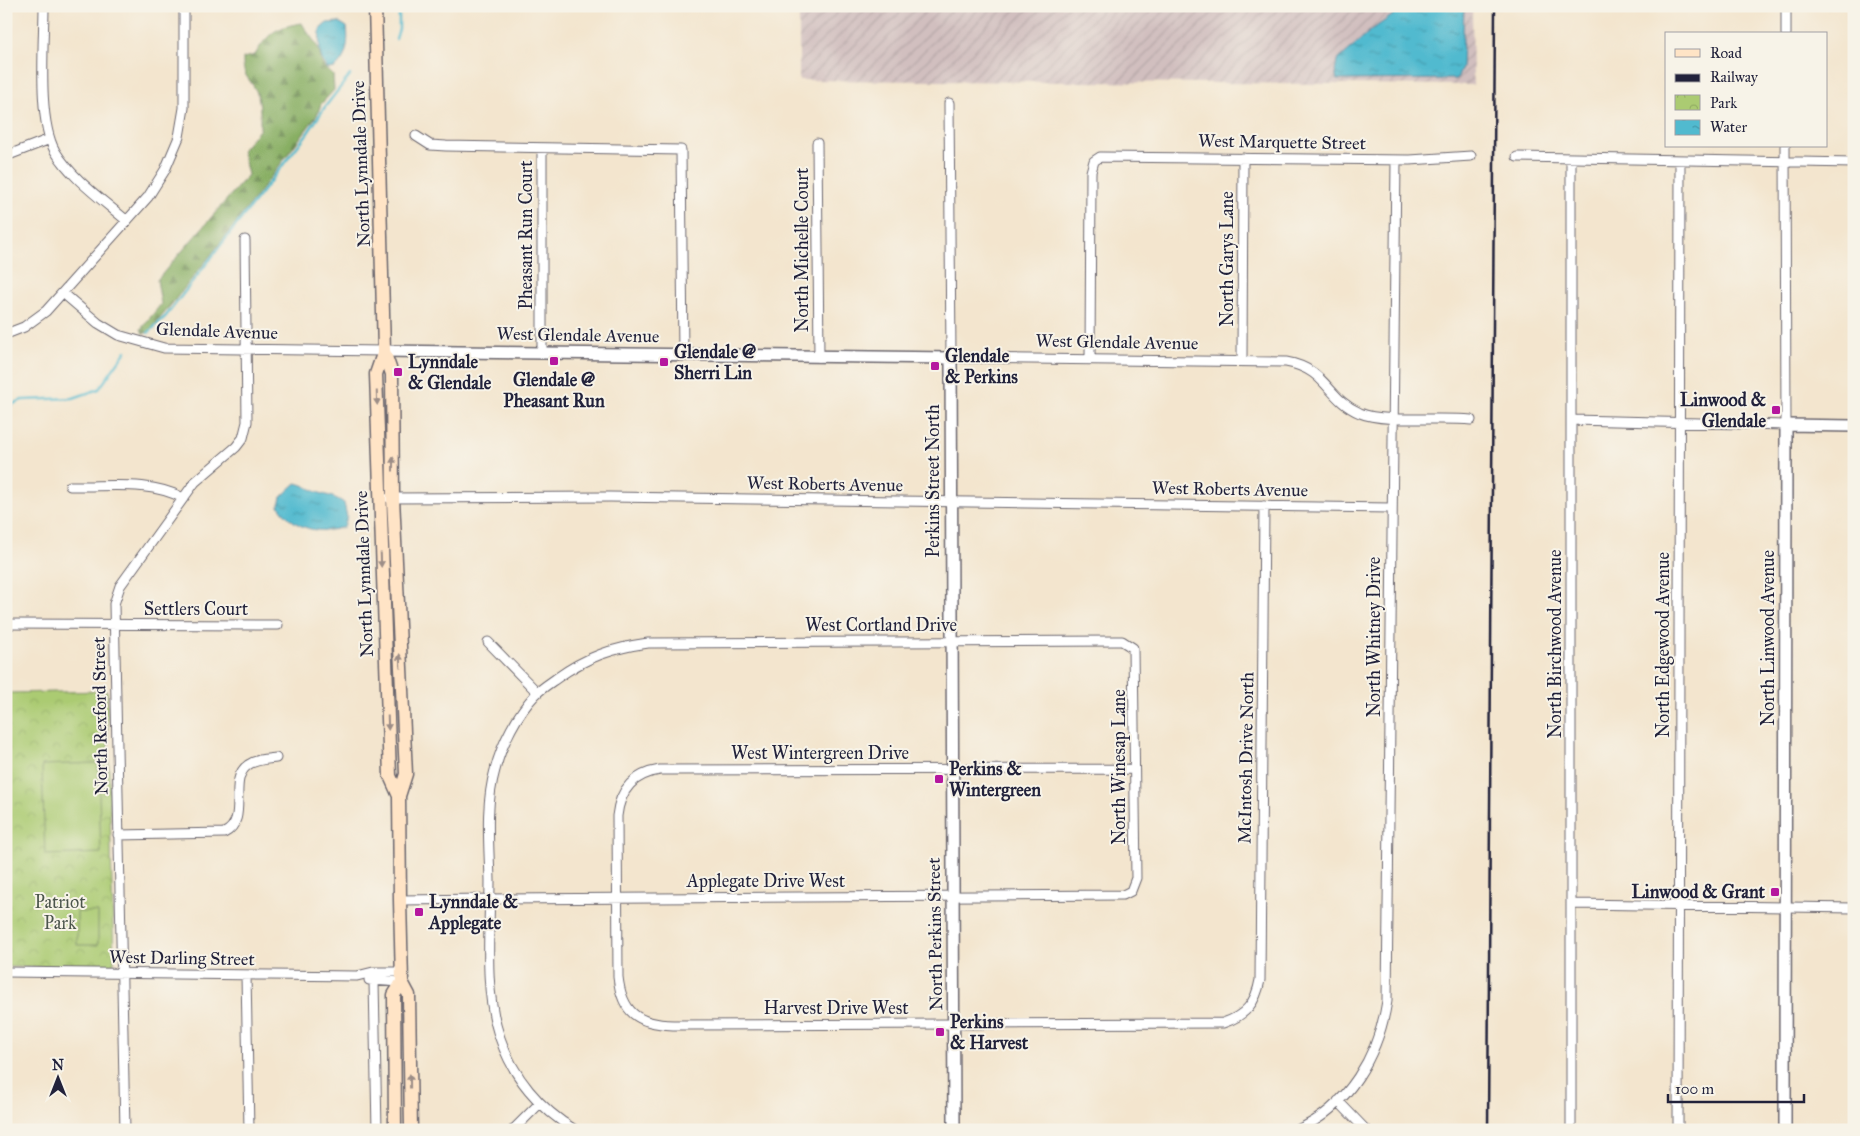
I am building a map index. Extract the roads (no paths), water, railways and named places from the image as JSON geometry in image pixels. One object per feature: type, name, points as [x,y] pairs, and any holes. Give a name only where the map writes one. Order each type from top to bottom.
[{"type":"main road","name":"North Lynndale Drive","points":[[375,6],[384,351],[392,374],[393,498],[406,774],[399,796],[401,977],[394,995],[395,1130]]},
{"type":"main road","name":"North Lynndale Drive","points":[[384,351],[376,374],[379,498],[390,776],[399,796]]},
{"type":"main road","name":"North Lynndale Drive","points":[[401,977],[409,995],[410,1130]]},
{"type":"street","points":[[44,6],[44,100],[50,139],[66,165],[127,221]]},
{"type":"street","points":[[6,334],[35,321],[63,293],[156,186],[172,156],[179,137],[185,93],[184,6]]},
{"type":"street","points":[[1786,6],[1786,32]]},
{"type":"street","name":"Perkins Street North","points":[[949,103],[952,768]]},
{"type":"street","name":"Pheasant Run Court","points":[[416,136],[430,145],[682,150],[683,355]]},
{"type":"street","points":[[6,156],[50,139]]},
{"type":"street","name":"North Michelle Court","points":[[817,143],[819,357]]},
{"type":"street","name":"Pheasant Run Court","points":[[542,148],[542,352]]},
{"type":"street","name":"North Linwood Avenue","points":[[1785,148],[1785,1130]]},
{"type":"street","name":"West Marquette Street","points":[[1090,359],[1091,172],[1094,161],[1109,157],[1396,160],[1470,156]]},
{"type":"street","points":[[1517,157],[1854,163]]},
{"type":"street","name":"North Garys Lane","points":[[1242,361],[1243,158]]},
{"type":"street","name":"North Birchwood Avenue","points":[[1571,158],[1571,1130]]},
{"type":"street","name":"North Whitney Drive","points":[[1298,1130],[1316,1119],[1338,1101],[1355,1082],[1369,1058],[1381,1031],[1387,1002],[1396,160]]},
{"type":"street","name":"North Edgewood Avenue","points":[[1678,1130],[1680,160]]},
{"type":"street","name":"North Rexford Street","points":[[125,1130],[114,604],[120,586],[201,474],[236,447],[243,438],[247,422],[245,240]]},
{"type":"street","name":"Glendale Avenue","points":[[63,293],[98,323],[118,336],[164,348],[384,351]]},
{"type":"street","name":"West Glendale Avenue","points":[[384,351],[1286,362],[1304,366],[1320,377],[1342,404],[1366,416],[1471,420]]},
{"type":"street","points":[[1572,420],[1854,426]]},
{"type":"street","points":[[70,486],[153,487],[169,490],[183,498]]},
{"type":"street","name":"West Roberts Avenue","points":[[379,498],[581,497],[1391,508]]},
{"type":"street","name":"McIntosh Drive North","points":[[1250,1008],[1258,990],[1260,963],[1264,506]]},
{"type":"street","name":"Settlers Court","points":[[6,624],[278,625]]},
{"type":"street","name":"West Cortland Drive","points":[[537,692],[576,664],[604,652],[633,645],[664,643],[952,641],[1116,641],[1128,644]]},
{"type":"street","points":[[488,642],[537,692],[511,731],[495,770],[489,805],[490,992],[496,1023],[505,1051],[513,1066],[540,1103],[575,1130]]},
{"type":"street","name":"North Winesap Lane","points":[[1128,644],[1133,648],[1134,655],[1136,878],[1132,891]]},
{"type":"street","points":[[118,835],[218,835],[228,831],[236,818],[239,780],[243,770],[256,761],[276,758]]},
{"type":"street","name":"West Wintergreen Drive","points":[[631,1013],[624,1002],[619,986],[617,898],[618,805],[628,785],[637,777],[648,772],[952,768],[1134,769]]},
{"type":"street","name":"North Perkins Street","points":[[952,768],[954,1130]]},
{"type":"street","name":"Applegate Drive West","points":[[400,900],[1122,896],[1132,891]]},
{"type":"street","points":[[1571,904],[1854,908]]},
{"type":"street","name":"West Darling Street","points":[[6,972],[357,976],[373,972],[401,977]]},
{"type":"street","points":[[246,975],[249,1130]]},
{"type":"street","name":"West Darling Street","points":[[357,976],[374,982],[401,977]]},
{"type":"street","points":[[374,982],[377,1130]]},
{"type":"street","name":"Harvest Drive West","points":[[631,1013],[641,1020],[659,1025],[1223,1022],[1242,1014],[1250,1008]]},
{"type":"street","points":[[1338,1101],[1366,1130]]},
{"type":"street","points":[[513,1130],[540,1103]]},
{"type":"water","points":[[1398,6],[1464,6],[1462,68],[1457,79],[1337,80],[1335,71],[1337,61],[1370,31],[1393,15]]},
{"type":"water","points":[[339,22],[347,27],[348,39],[345,55],[335,68],[328,69],[322,60],[319,45],[320,29],[327,23]]},
{"type":"water","points":[[296,483],[344,503],[347,517],[344,527],[316,530],[299,525],[285,514],[279,506],[281,497]]},
{"type":"waterway","points":[[396,39],[399,29],[399,6]]},
{"type":"waterway","points":[[148,333],[166,316],[307,134],[350,75]]},
{"type":"waterway","points":[[6,407],[22,400],[73,398],[99,389],[126,351]]},
{"type":"railway","points":[[1488,1130],[1495,6]]},
{"type":"place","name":"Glendale @ Pheasant Run","points":[[554,361]]},
{"type":"place","name":"Glendale @ Sherri Lin","points":[[664,362]]},
{"type":"place","name":"Glendale & Perkins","points":[[935,366]]},
{"type":"place","name":"Lynndale & Glendale","points":[[398,372]]},
{"type":"place","name":"Linwood & Glendale","points":[[1776,410]]},
{"type":"place","name":"Perkins & Wintergreen","points":[[939,779]]},
{"type":"place","name":"Linwood & Grant","points":[[1775,892]]},
{"type":"place","name":"Lynndale & Applegate","points":[[419,912]]},
{"type":"place","name":"Perkins & Harvest","points":[[940,1032]]},
{"type":"park label","name":"Patriot Park","points":[[60,912]]}]
